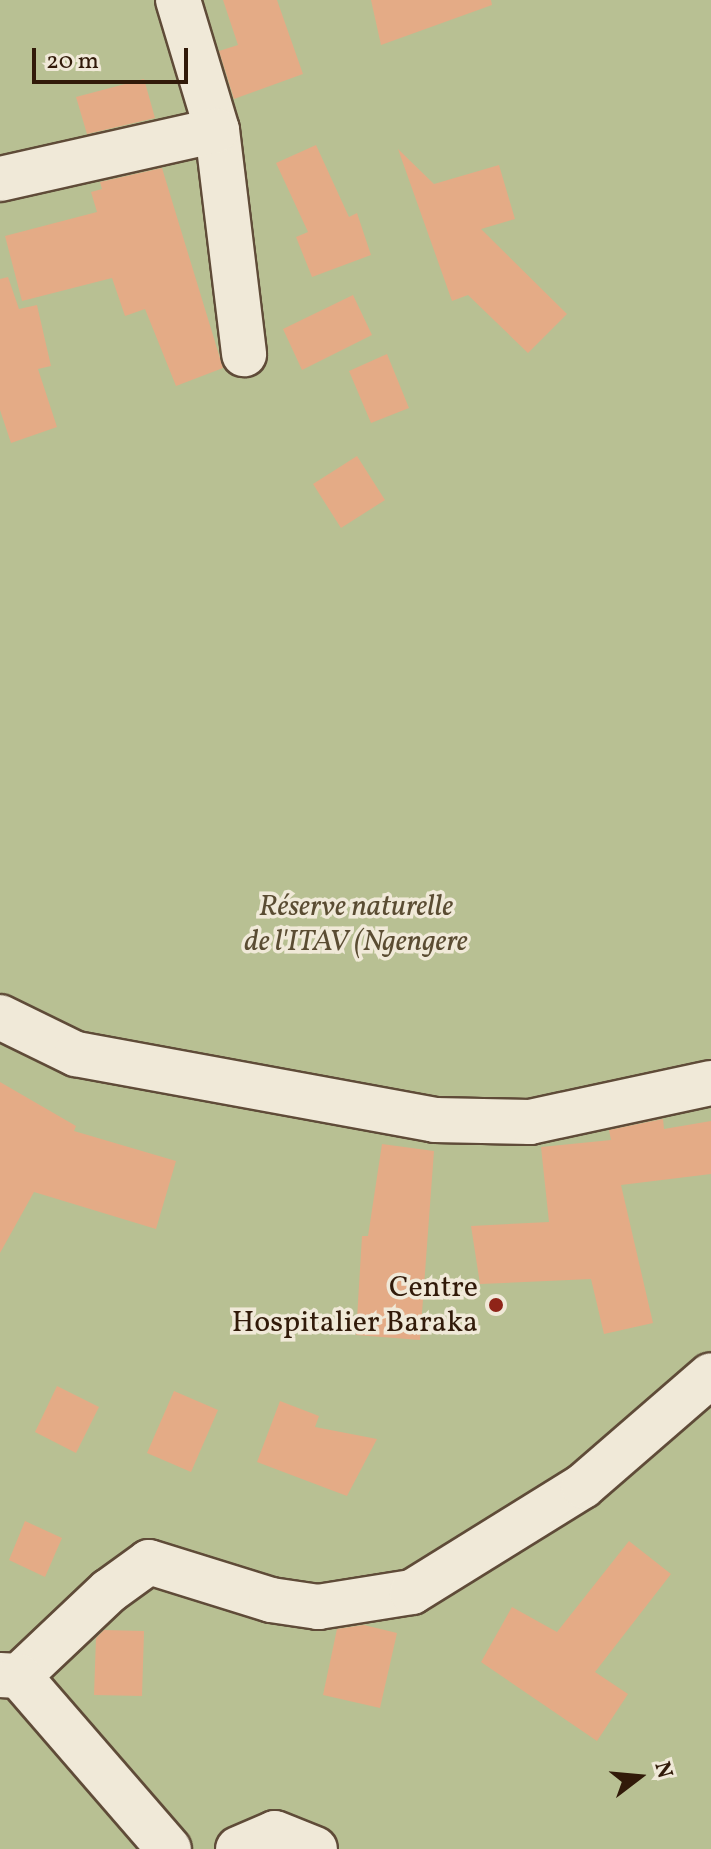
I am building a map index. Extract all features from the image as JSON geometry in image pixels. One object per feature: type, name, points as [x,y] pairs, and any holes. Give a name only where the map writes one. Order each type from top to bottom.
[{"type":"street","points":[[178,0],[217,130],[244,354]]},
{"type":"street","points":[[0,179],[217,130]]},
{"type":"street","points":[[0,1017],[76,1054],[435,1120],[530,1122],[711,1083]]},
{"type":"street","points":[[169,1849],[9,1675],[109,1591],[149,1562],[271,1600],[318,1607],[412,1592],[583,1486],[711,1375]]},
{"type":"street","points":[[238,1849],[275,1833],[315,1849]]},
{"type":"green space","name":"Réserve naturelle de l'ITAV (Ngengere","points":[[0,0],[711,0],[711,1849],[0,1849]]},
{"type":"building","points":[[223,0],[277,0],[303,74],[234,99],[219,51],[238,45]]},
{"type":"building","points":[[371,0],[491,0],[492,5],[381,45]]},
{"type":"building","points":[[144,79],[155,118],[87,134],[76,97]]},
{"type":"building","points":[[316,145],[349,217],[357,213],[371,255],[312,277],[296,237],[308,232],[276,163]]},
{"type":"building","points":[[398,149],[434,184],[499,165],[515,219],[481,229],[567,314],[528,353],[468,295],[452,301]]},
{"type":"building","points":[[162,168],[223,368],[176,386],[145,309],[125,316],[112,278],[22,301],[5,236],[97,212],[91,192],[102,189],[100,182]]},
{"type":"building","points":[[8,277],[19,309],[37,305],[51,366],[38,369],[57,427],[11,443],[0,410],[0,279]]},
{"type":"building","points":[[353,295],[372,335],[302,370],[283,329]]},
{"type":"building","points":[[387,354],[409,408],[371,423],[349,371]]},
{"type":"building","points":[[357,456],[385,500],[341,528],[313,484]]},
{"type":"building","points":[[0,1082],[76,1126],[74,1131],[176,1161],[156,1229],[34,1192],[0,1253]]},
{"type":"building","points":[[663,1119],[664,1129],[711,1121],[711,1174],[621,1185],[653,1323],[604,1334],[591,1279],[480,1284],[471,1226],[549,1222],[541,1147],[611,1140],[609,1130]]},
{"type":"building","points":[[382,1144],[434,1151],[420,1340],[356,1335],[362,1236],[368,1236]]},
{"type":"building","points":[[57,1386],[99,1407],[76,1453],[35,1432]]},
{"type":"building","points":[[174,1391],[218,1410],[191,1472],[147,1453]]},
{"type":"building","points":[[280,1401],[319,1416],[315,1427],[377,1439],[347,1496],[257,1462]]},
{"type":"building","points":[[25,1521],[62,1538],[45,1577],[9,1560]]},
{"type":"building","points":[[629,1541],[671,1574],[595,1672],[628,1694],[597,1741],[481,1662],[512,1607],[557,1632]]},
{"type":"building","points":[[364,1625],[397,1633],[380,1708],[323,1695],[337,1629]]},
{"type":"building","points":[[104,1630],[144,1631],[142,1696],[94,1695],[96,1638]]},
{"type":"place","name":"Centre Hospitalier Baraka","points":[[496,1305]]}]
